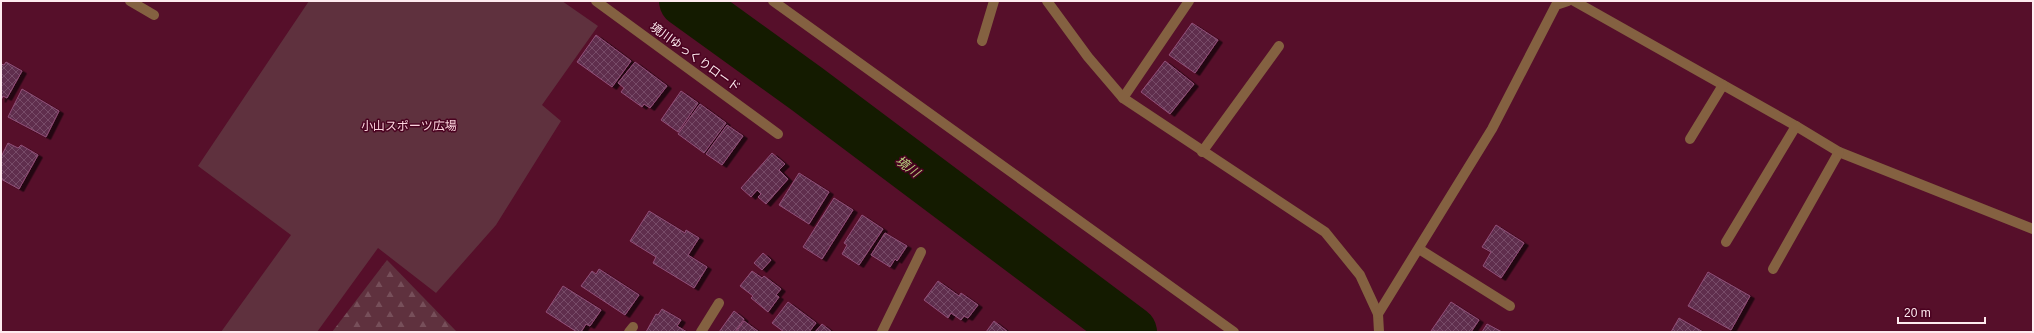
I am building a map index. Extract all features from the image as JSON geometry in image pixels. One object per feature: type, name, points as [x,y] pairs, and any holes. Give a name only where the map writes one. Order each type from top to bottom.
[{"type":"street","points":[[130,1],[154,15]]},
{"type":"street","name":"境川ゆっくりロード","points":[[596,1],[778,134]]},
{"type":"street","points":[[773,1],[1234,332]]},
{"type":"street","points":[[982,41],[994,1]]},
{"type":"street","points":[[1047,1],[1088,57],[1123,98],[1202,152],[1325,232],[1360,275],[1378,314],[1378,332]]},
{"type":"street","points":[[1123,98],[1190,1]]},
{"type":"street","points":[[1378,314],[1492,129],[1556,5],[1568,1]]},
{"type":"street","points":[[1574,1],[1796,126],[1839,152],[2033,229]]},
{"type":"street","points":[[1202,152],[1279,46]]},
{"type":"street","points":[[1690,139],[1723,85]]},
{"type":"street","points":[[1726,242],[1796,126]]},
{"type":"street","points":[[1773,269],[1839,152]]},
{"type":"street","points":[[1419,249],[1510,306]]},
{"type":"street","points":[[882,332],[921,252]]},
{"type":"street","points":[[701,332],[719,303]]},
{"type":"green space","name":"小山スポーツ広場","points":[[309,1],[562,1],[598,26],[542,105],[561,121],[496,225],[436,293],[378,248],[317,332],[221,332],[291,235],[198,166]]},
{"type":"green space","points":[[387,260],[457,332],[332,332]]},
{"type":"building","points":[[1192,23],[1218,40],[1195,73],[1169,55]]},
{"type":"building","points":[[596,35],[631,61],[612,87],[577,62]]},
{"type":"building","points":[[1165,61],[1194,84],[1170,114],[1141,92]]},
{"type":"building","points":[[6,62],[22,71],[7,98],[3,96],[1,100],[1,64],[4,65]]},
{"type":"building","points":[[635,62],[667,86],[650,108],[644,104],[642,107],[621,92],[624,88],[618,83]]},
{"type":"building","points":[[22,89],[59,111],[46,137],[8,117]]},
{"type":"building","points":[[681,91],[698,103],[678,132],[661,120]]},
{"type":"building","points":[[700,104],[726,123],[704,153],[678,134]]},
{"type":"building","points":[[727,125],[743,136],[722,165],[706,154]]},
{"type":"building","points":[[8,143],[18,148],[21,145],[38,155],[19,189],[1,179],[1,157]]},
{"type":"building","points":[[772,153],[785,164],[779,170],[788,179],[766,204],[758,197],[761,194],[757,190],[751,197],[741,188]]},
{"type":"building","points":[[799,173],[829,192],[809,224],[779,205]]},
{"type":"building","points":[[834,198],[853,210],[822,259],[803,247]]},
{"type":"building","points":[[649,211],[685,233],[686,230],[699,238],[688,255],[707,267],[694,288],[653,263],[656,257],[630,241]]},
{"type":"building","points":[[862,215],[883,229],[859,265],[842,254],[847,245],[844,243]]},
{"type":"building","points":[[1496,225],[1524,243],[1501,278],[1483,266],[1491,252],[1482,247]]},
{"type":"building","points":[[885,233],[907,246],[897,261],[895,259],[890,267],[871,255]]},
{"type":"building","points":[[763,253],[771,260],[762,270],[754,263]]},
{"type":"building","points":[[599,269],[639,295],[625,315],[581,286],[592,271],[596,274]]},
{"type":"building","points":[[752,271],[762,278],[764,276],[781,289],[776,295],[779,297],[768,312],[751,298],[753,296],[740,286]]},
{"type":"building","points":[[1708,272],[1750,296],[1731,330],[1688,306]]},
{"type":"building","points":[[938,281],[959,296],[961,293],[978,305],[968,318],[964,316],[961,320],[951,313],[948,318],[924,300]]},
{"type":"building","points":[[563,286],[601,310],[590,326],[586,324],[581,332],[577,332],[546,312]]},
{"type":"building","points":[[788,302],[816,323],[809,332],[784,332],[772,323]]},
{"type":"building","points":[[1451,302],[1479,320],[1471,332],[1431,331]]},
{"type":"building","points":[[662,309],[681,320],[677,326],[687,332],[646,332],[656,314],[658,315]]},
{"type":"building","points":[[734,311],[744,319],[735,332],[719,332]]},
{"type":"building","points":[[1679,318],[1703,332],[1671,332]]},
{"type":"building","points":[[744,321],[759,332],[736,332]]},
{"type":"building","points":[[994,321],[1008,332],[986,332]]},
{"type":"building","points":[[822,324],[832,332],[815,332]]},
{"type":"building","points":[[1487,324],[1502,332],[1482,332]]},
{"type":"waterway","name":"境川","points":[[685,1],[807,89],[1131,332]]}]
